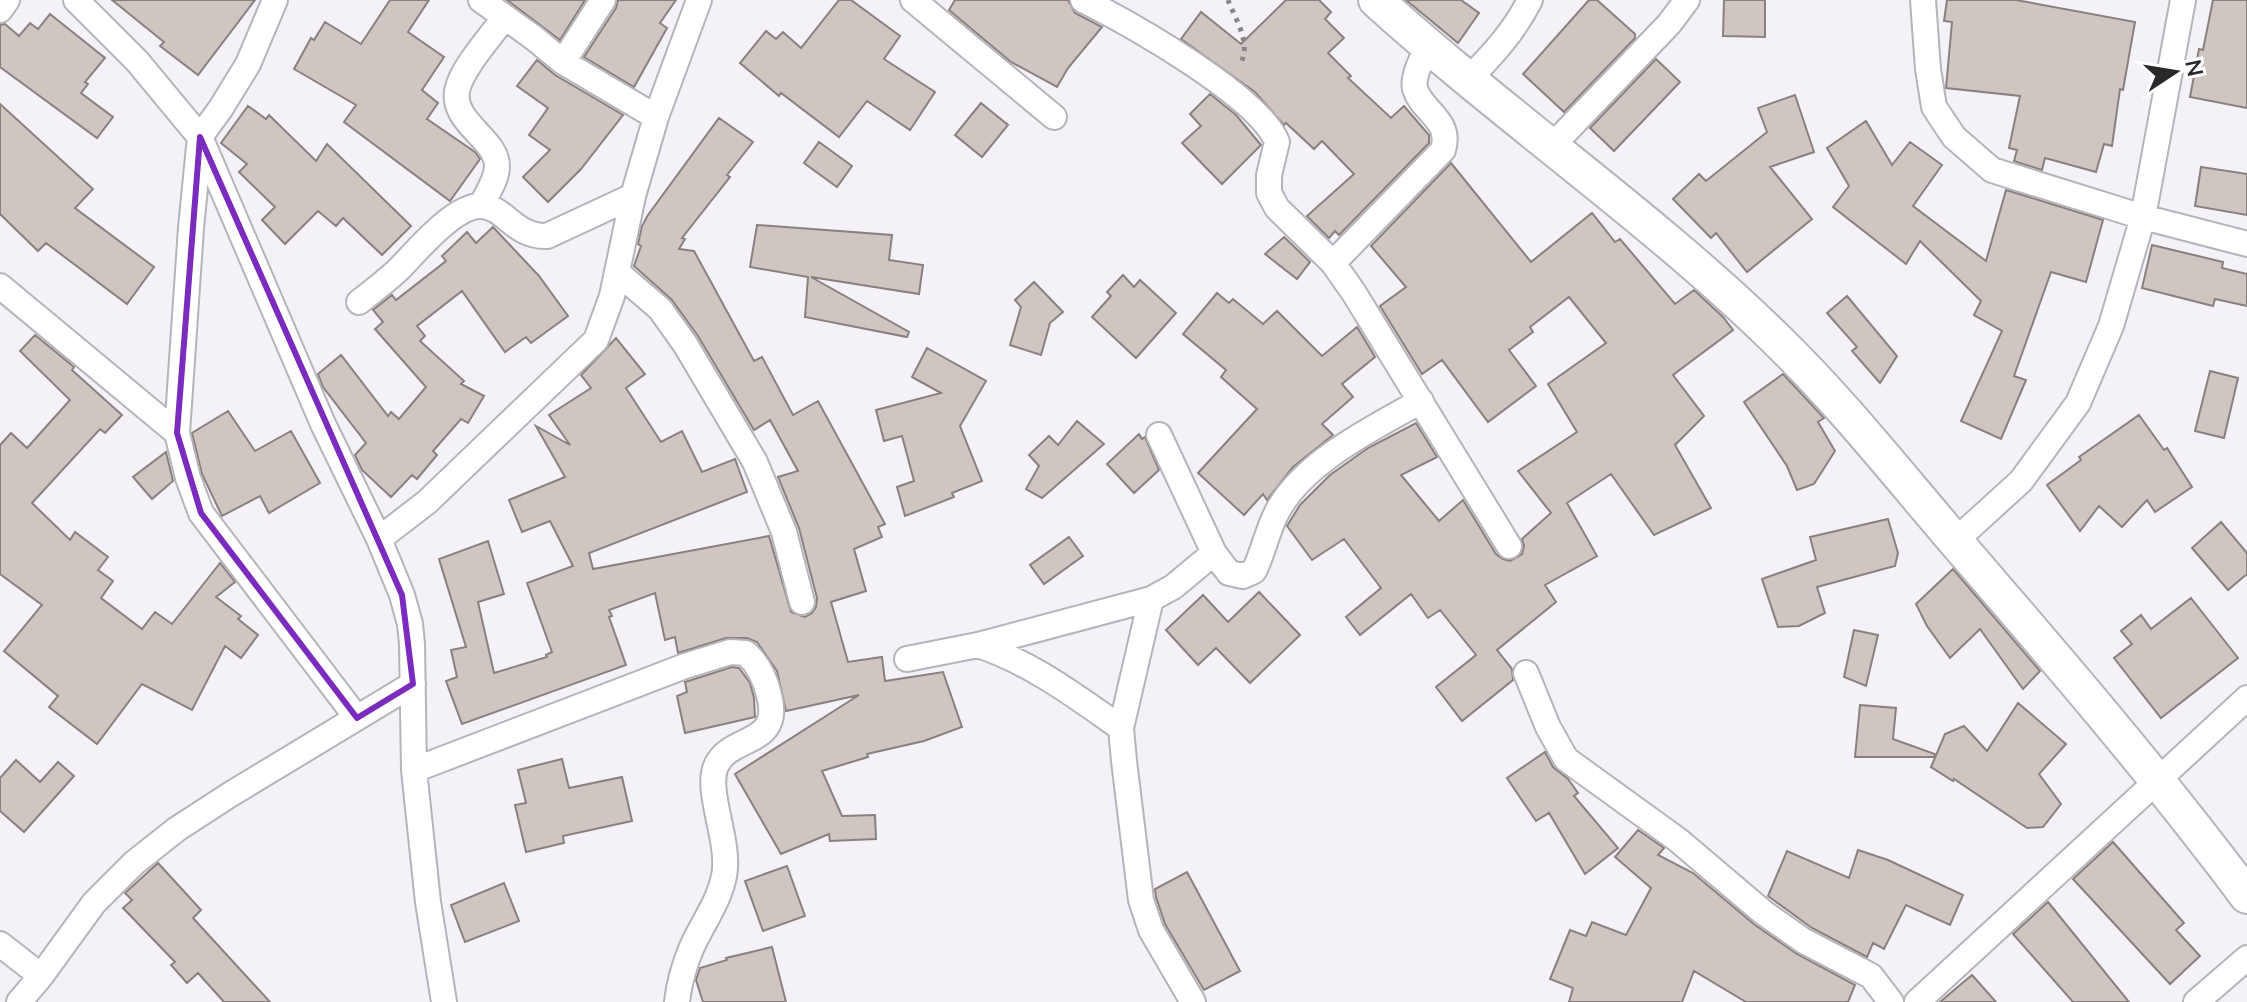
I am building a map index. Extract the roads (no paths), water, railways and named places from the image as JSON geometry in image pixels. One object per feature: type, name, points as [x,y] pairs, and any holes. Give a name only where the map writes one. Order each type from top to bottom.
[{"type":"street","points":[[0,10],[7,0]]},
{"type":"street","points":[[76,0],[137,61],[200,137],[323,424],[379,539],[402,595],[410,624],[414,770],[428,902],[444,1002]]},
{"type":"street","points":[[275,0],[248,64],[200,137],[177,433],[201,513],[357,718]]},
{"type":"street","points":[[481,0],[563,62],[656,117]]},
{"type":"street","points":[[563,62],[603,0]]},
{"type":"street","points":[[379,539],[427,502],[596,340],[612,296],[633,196],[656,117],[699,0]]},
{"type":"street","points":[[913,0],[1054,117]]},
{"type":"street","points":[[1083,0],[1144,34],[1225,87],[1274,134],[1277,142],[1269,175],[1269,193],[1277,208],[1333,263],[1374,323],[1509,546]]},
{"type":"street","points":[[1376,0],[1468,80],[1668,241],[1776,338],[1852,418],[2059,660],[2247,896]]},
{"type":"street","points":[[1468,80],[1503,43],[1530,0]]},
{"type":"street","points":[[1552,146],[1669,24],[1687,0]]},
{"type":"street","points":[[1923,0],[1934,107],[1954,137],[1992,170],[2143,217],[2247,244]]},
{"type":"street","points":[[1955,541],[2021,481],[2078,403],[2111,326],[2143,217],[2183,0]]},
{"type":"street","points":[[481,206],[495,180],[496,159],[457,105],[457,90],[462,77],[505,17]]},
{"type":"street","points":[[1333,263],[1443,150],[1447,139],[1444,130],[1415,88],[1416,75],[1428,46]]},
{"type":"street","points":[[359,302],[399,269],[430,236],[466,209],[481,206],[496,210],[516,228],[533,236],[547,236],[633,196]]},
{"type":"street","points":[[617,272],[660,309],[685,344],[755,462],[784,532],[802,602]]},
{"type":"street","points":[[0,286],[177,433]]},
{"type":"street","points":[[1159,435],[1214,553],[1229,573],[1243,576],[1254,571],[1277,513],[1295,486],[1346,446],[1421,401]]},
{"type":"street","points":[[907,659],[978,645],[1151,599],[1195,571],[1214,553]]},
{"type":"street","points":[[1151,599],[1121,728],[1141,900],[1151,930],[1193,1002]]},
{"type":"street","points":[[978,645],[1002,653],[1058,683],[1121,728]]},
{"type":"street","points":[[414,770],[685,666],[730,652],[746,653],[757,663],[767,685],[771,717],[767,728],[722,756],[716,767],[713,779],[725,849],[724,876],[713,908],[692,948],[679,984],[677,1002]]},
{"type":"street","points":[[1526,673],[1548,727],[1566,759],[1678,840],[1764,913],[1804,941],[1871,976],[1891,1002]]},
{"type":"street","points":[[19,1002],[94,903],[134,863],[177,829],[413,684]]},
{"type":"street","points":[[1917,1002],[2247,698]]},
{"type":"street","points":[[0,944],[41,976]]},
{"type":"street","points":[[2196,1002],[2247,958]]}]
